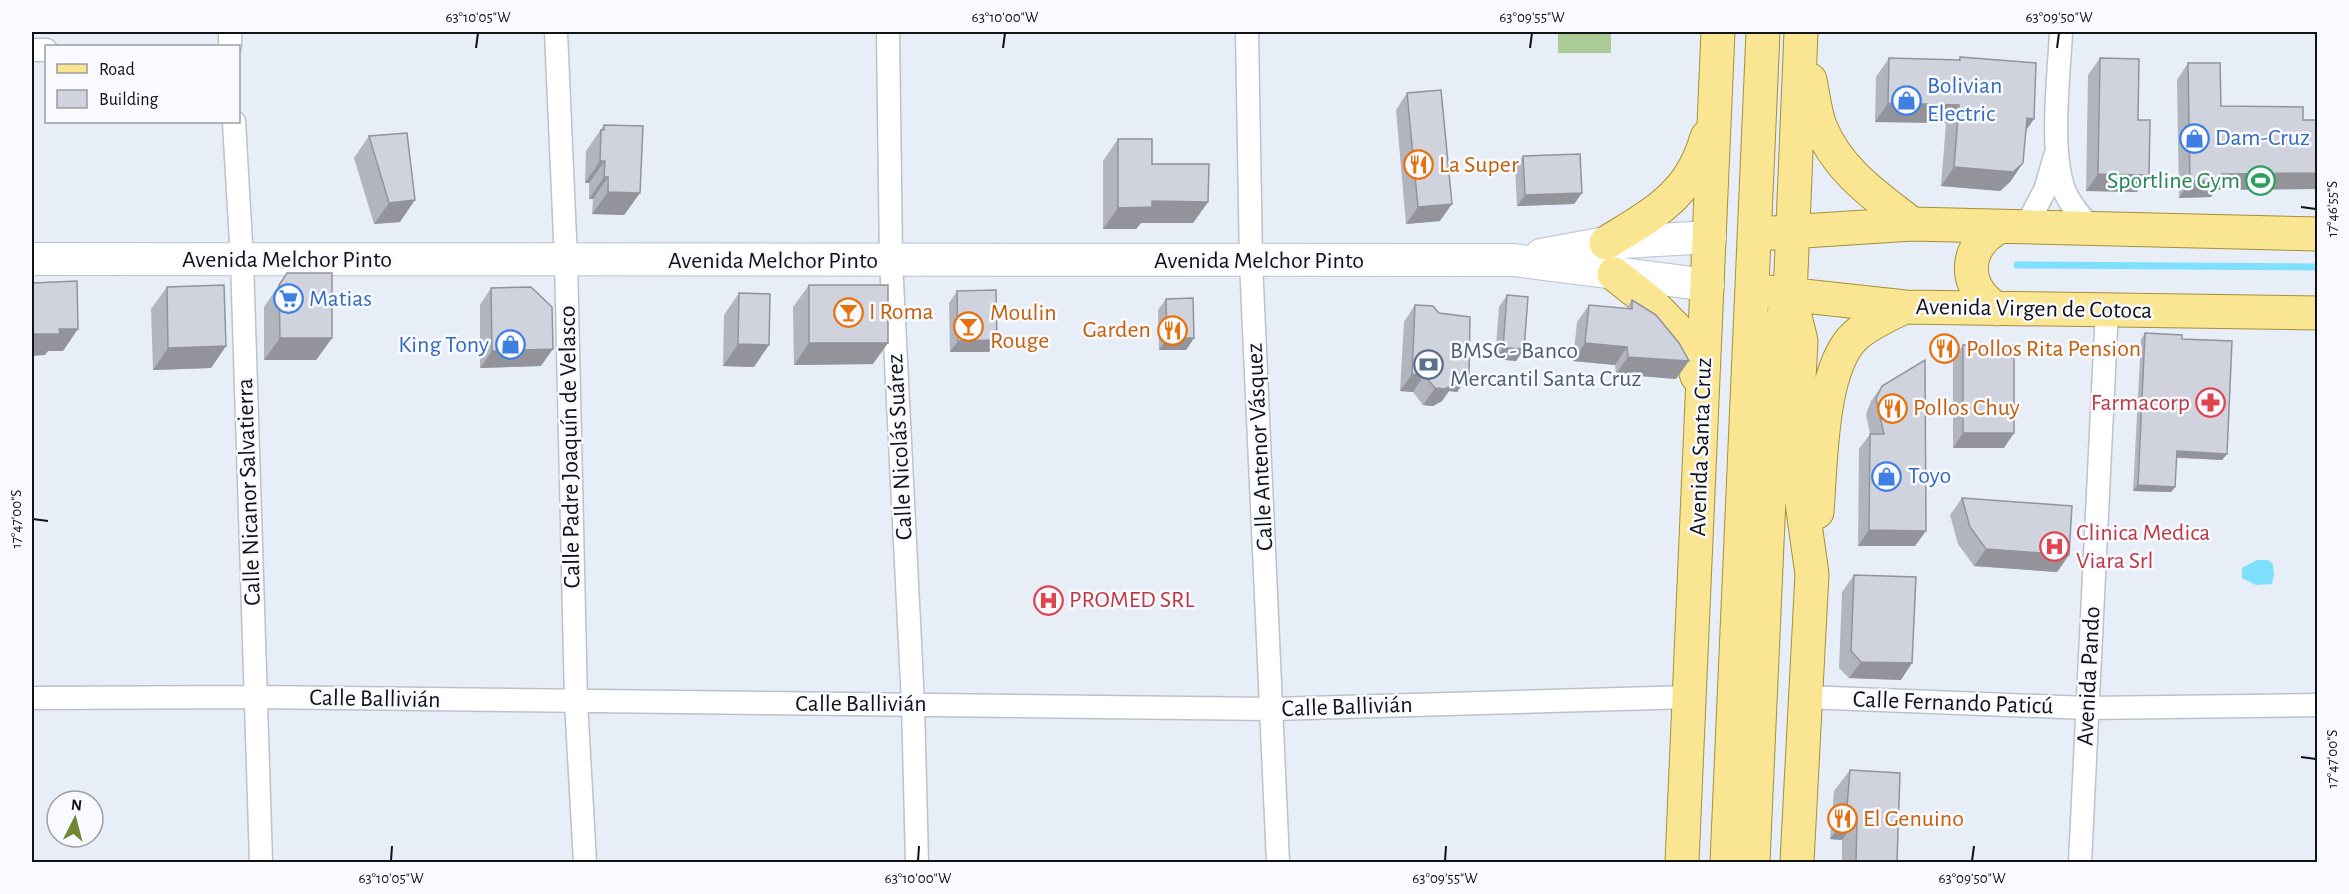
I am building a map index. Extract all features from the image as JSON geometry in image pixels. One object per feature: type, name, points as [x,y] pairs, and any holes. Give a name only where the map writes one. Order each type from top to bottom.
[{"type":"main road","name":"Avenida Santa Cruz","points":[[1682,862],[1718,32]]},
{"type":"main road","points":[[1740,32],[1760,89]]},
{"type":"main road","name":"Avenida Santa Cruz","points":[[1727,862],[1736,705],[1763,32]]},
{"type":"main road","points":[[1801,32],[1819,124],[1833,152],[1856,180],[1912,224]]},
{"type":"main road","points":[[1801,32],[1790,296],[1801,341],[1796,453],[1812,574]]},
{"type":"main road","points":[[1702,414],[1696,369],[1685,338],[1610,259],[1678,193],[1695,167],[1710,131],[1717,94]]},
{"type":"main road","points":[[1754,234],[1912,224],[2318,234]]},
{"type":"main road","points":[[1996,309],[1975,287],[1971,267],[1976,248],[1990,232],[2012,228]]},
{"type":"main road","name":"Avenida Melchor Pinto","points":[[32,259],[1251,262],[1610,259],[1710,237],[1754,234]]},
{"type":"main road","name":"Avenida Melchor Pinto","points":[[1610,259],[1708,285],[1752,290]]},
{"type":"main road","name":"Avenida Virgen de Cotoca","points":[[1752,290],[1905,307],[2318,313]]},
{"type":"main road","points":[[1753,862],[1776,339],[1790,296]]},
{"type":"main road","points":[[1797,862],[1812,574],[1828,398],[1833,370],[1842,351],[1855,336],[1885,316],[1905,307]]},
{"type":"main road","points":[[1698,522],[1746,419]]},
{"type":"street","name":"Calle Padre Joaquín de Velasco","points":[[556,32],[566,260],[576,702],[585,862]]},
{"type":"street","name":"Calle Nicolás Suárez","points":[[888,32],[891,261],[913,704],[917,862]]},
{"type":"street","name":"Calle Antenor Vásquez","points":[[1247,32],[1251,262],[1273,709],[1278,862]]},
{"type":"street","points":[[2061,32],[2056,148],[2058,171],[2065,193],[2077,212],[2092,229]]},
{"type":"street","name":"Calle Nicanor Salvatierra","points":[[234,123],[242,260],[261,862]]},
{"type":"street","points":[[2012,228],[2045,190],[2056,148]]},
{"type":"street","name":"Avenida Pando","points":[[2080,862],[2107,309]]},
{"type":"street","name":"Calle Ballivián","points":[[32,698],[255,697],[1273,709],[1690,697]]},
{"type":"street","name":"Calle Fernando Paticú","points":[[1805,697],[2087,708],[2318,705]]},
{"type":"green space","points":[[1558,32],[1611,32],[1611,53],[1558,53]]},
{"type":"water","points":[[2257,560],[2268,560],[2273,564],[2272,584],[2256,585],[2242,578],[2242,568]]},
{"type":"building","points":[[1960,57],[2036,63],[2034,119],[2027,118],[2023,163],[2013,172],[1954,167],[1959,105],[1888,103],[1889,58],[1960,60]]},
{"type":"building","points":[[2100,58],[2139,59],[2138,120],[2150,120],[2149,175],[2098,174]]},
{"type":"building","points":[[2188,63],[2220,63],[2221,106],[2303,107],[2303,120],[2318,120],[2318,173],[2222,174],[2222,181],[2190,181]]},
{"type":"building","points":[[1441,90],[1452,204],[1418,207],[1407,93]]},
{"type":"building","points":[[604,125],[643,126],[640,193],[608,192],[608,177],[604,177],[605,161],[600,161],[601,130],[604,130]]},
{"type":"building","points":[[407,133],[415,200],[389,203],[369,136]]},
{"type":"building","points":[[1118,139],[1152,139],[1152,164],[1209,164],[1208,202],[1152,201],[1152,207],[1118,208]]},
{"type":"building","points":[[1580,154],[1582,193],[1525,195],[1523,156]]},
{"type":"building","points":[[287,273],[332,273],[332,338],[280,338],[279,285]]},
{"type":"building","points":[[77,281],[78,329],[59,329],[60,334],[32,334],[32,283]]},
{"type":"building","points":[[224,285],[226,346],[168,348],[167,287]]},
{"type":"building","points":[[809,285],[888,285],[888,343],[809,343]]},
{"type":"building","points":[[531,287],[552,307],[553,349],[492,351],[491,288]]},
{"type":"building","name":"Moulin Rouge","points":[[996,290],[997,340],[958,341],[957,291]]},
{"type":"building","points":[[739,293],[770,294],[769,345],[738,344]]},
{"type":"building","points":[[1507,295],[1528,297],[1524,349],[1503,348]]},
{"type":"building","points":[[1193,298],[1194,338],[1167,338],[1166,299]]},
{"type":"building","points":[[1632,300],[1656,315],[1679,343],[1689,361],[1628,357],[1627,347],[1585,343],[1589,305],[1632,309]]},
{"type":"building","points":[[1415,305],[1433,306],[1439,313],[1470,317],[1469,375],[1458,374],[1454,384],[1445,389],[1435,388],[1424,375],[1412,374]]},
{"type":"building","points":[[2145,333],[2182,335],[2182,339],[2232,341],[2227,454],[2177,451],[2175,487],[2138,485]]},
{"type":"building","points":[[1963,345],[2014,345],[2014,433],[1963,433]]},
{"type":"building","points":[[1925,360],[1926,531],[1869,530],[1870,434],[1884,434],[1876,399],[1882,386]]},
{"type":"building","points":[[1962,498],[2072,506],[2069,555],[1986,549],[1970,527]]},
{"type":"building","points":[[1854,575],[1916,577],[1912,663],[1861,662],[1851,651]]},
{"type":"building","points":[[1850,770],[1900,773],[1897,862],[1856,862],[1857,818],[1846,818]]},
{"type":"waterway","points":[[2017,265],[2318,267]]},
{"type":"place","name":"Bolivian Electric","points":[[1906,100]]},
{"type":"place","name":"Dam-Cruz","points":[[2194,138]]},
{"type":"place","name":"La Super","points":[[1418,165]]},
{"type":"place","name":"Sportline Gym","points":[[2261,181]]},
{"type":"place","name":"Matias","points":[[288,299]]},
{"type":"place","name":"I Roma","points":[[848,312]]},
{"type":"place","name":"Moulin Rouge","points":[[969,327]]},
{"type":"place","name":"Garden","points":[[1172,330]]},
{"type":"place","name":"King Tony","points":[[510,345]]},
{"type":"place","name":"Pollos Rita Pension","points":[[1945,349]]},
{"type":"place","name":"BMSC - Banco Mercantil Santa Cruz","points":[[1429,365]]},
{"type":"place","name":"Farmacorp","points":[[2211,403]]},
{"type":"place","name":"Pollos Chuy","points":[[1892,408]]},
{"type":"place","name":"Toyo","points":[[1887,476]]},
{"type":"place","name":"Clinica Medica Viara Srl","points":[[2055,547]]},
{"type":"place","name":"PROMED SRL","points":[[1048,600]]},
{"type":"place","name":"El Genuino","points":[[1842,819]]}]
